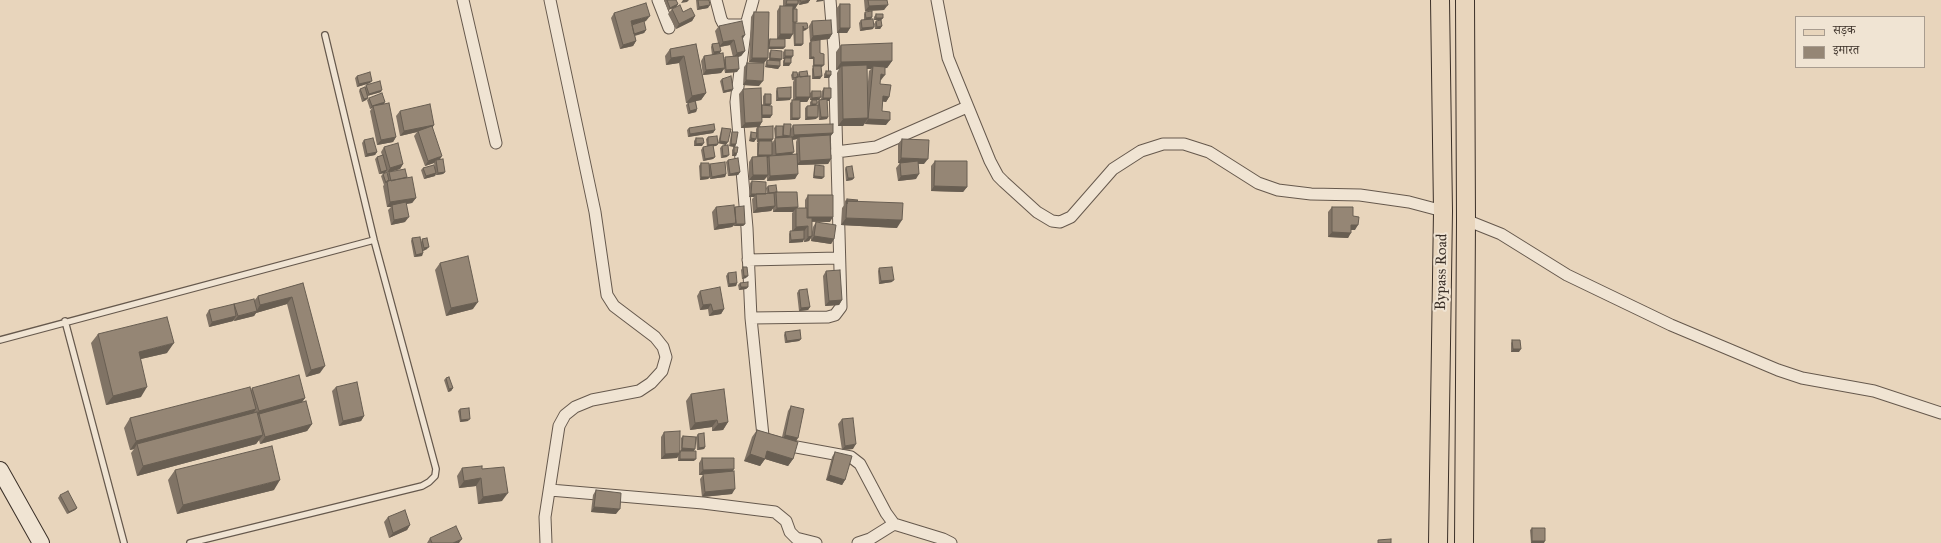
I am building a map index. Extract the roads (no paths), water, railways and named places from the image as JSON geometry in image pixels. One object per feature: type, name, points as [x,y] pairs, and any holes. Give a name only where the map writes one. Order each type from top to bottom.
[{"type":"main road","name":"Bypass Road","points":[[1438,543],[1443,211],[1440,0]]},
{"type":"main road","name":"Bypass Road","points":[[1464,543],[1466,220],[1465,0]]},
{"type":"main road","points":[[0,470],[41,543]]},
{"type":"street","points":[[463,0],[496,143]]},
{"type":"street","points":[[546,543],[545,517],[559,426],[565,415],[575,407],[592,400],[639,390],[651,383],[662,371],[666,357],[663,347],[655,338],[614,306],[607,295],[595,212],[550,0]]},
{"type":"street","points":[[658,0],[669,28]]},
{"type":"street","points":[[716,0],[723,23],[727,25],[746,25]]},
{"type":"street","points":[[753,0],[746,25],[736,102],[751,318],[762,431],[765,440],[851,457],[860,464],[886,513],[894,524],[944,539],[951,543]]},
{"type":"street","points":[[751,318],[835,315],[841,306],[834,49],[830,0]]},
{"type":"street","points":[[937,0],[948,58],[990,161],[998,176],[1037,212],[1052,221],[1066,221],[1113,169],[1141,151],[1163,144],[1184,144],[1209,152],[1258,183],[1278,190],[1311,194],[1360,196],[1409,202],[1443,211]]},
{"type":"street","points":[[836,152],[876,147],[967,107]]},
{"type":"street","points":[[1466,220],[1501,234],[1567,275],[1671,325],[1778,370],[1802,378],[1874,391],[1941,413]]},
{"type":"street","points":[[748,260],[839,258]]},
{"type":"street","points":[[550,490],[703,503],[775,512],[786,521],[790,532],[796,538],[816,543]]},
{"type":"street","points":[[858,543],[870,539],[894,524]]},
{"type":"lane","points":[[190,543],[422,486],[430,482],[435,476],[436,469],[374,240],[325,35]]},
{"type":"lane","points":[[0,340],[65,321],[374,240]]},
{"type":"lane","points":[[65,321],[124,543]]}]
